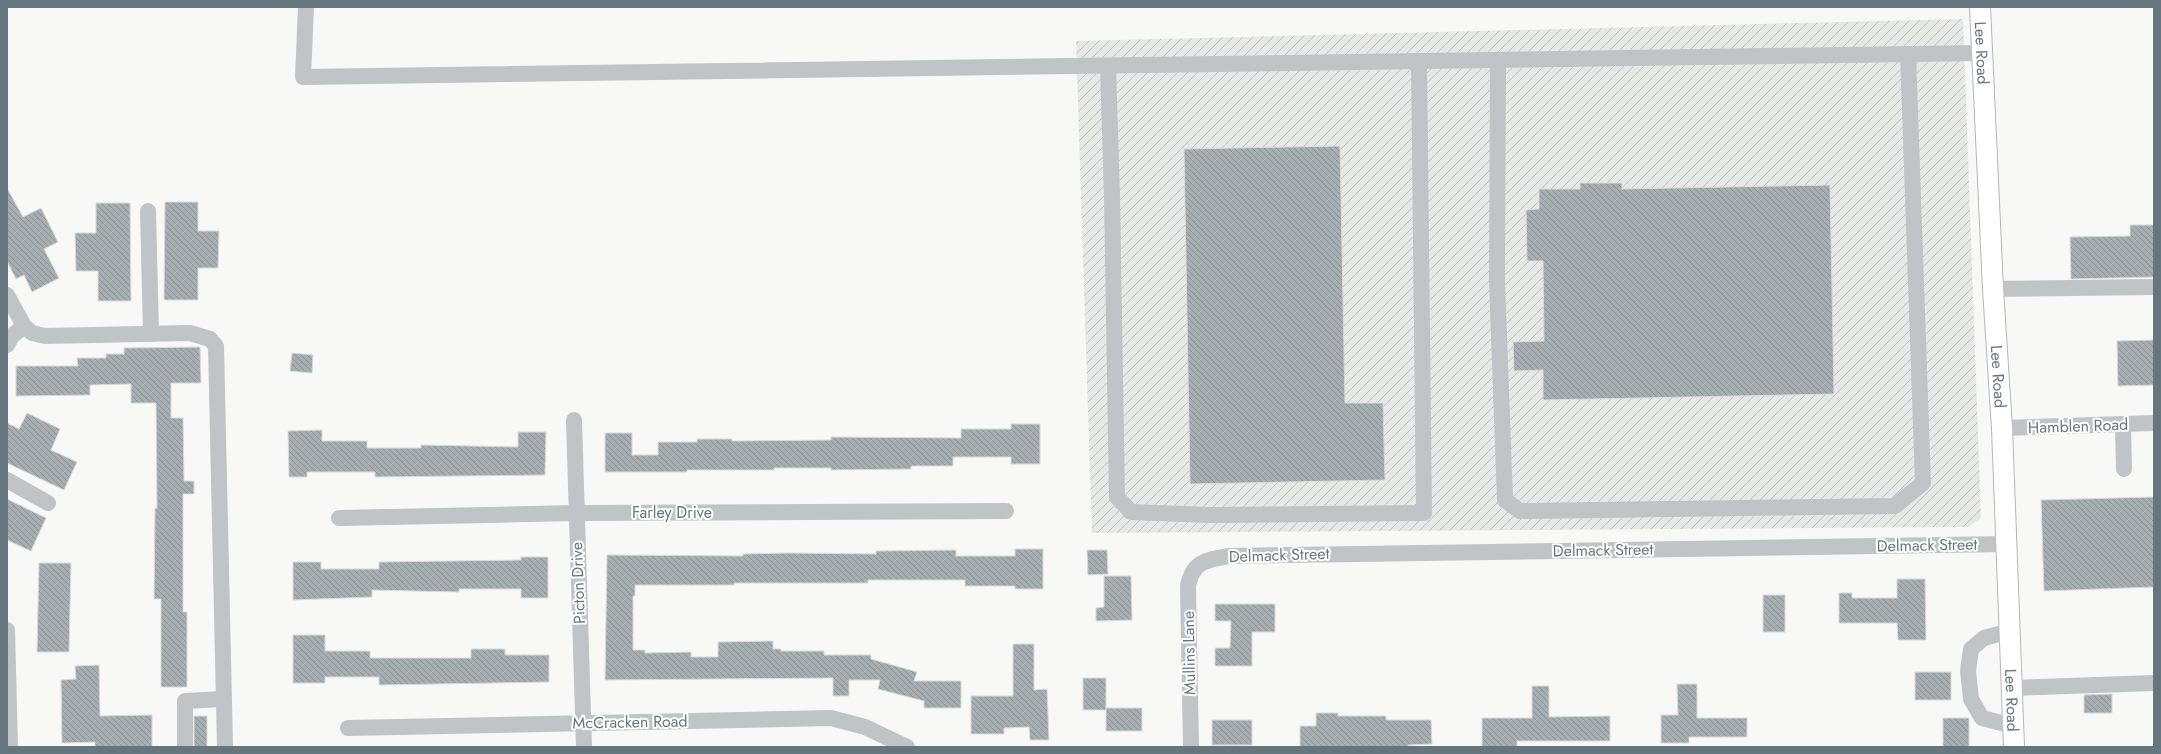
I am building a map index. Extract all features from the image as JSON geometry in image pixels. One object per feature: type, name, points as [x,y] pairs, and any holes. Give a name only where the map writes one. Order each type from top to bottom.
[{"type":"main road","name":"Lee Road","points":[[1980,7],[1993,289],[2002,428],[2014,747]]},
{"type":"street","points":[[306,7],[303,77],[1981,53]]},
{"type":"street","points":[[1498,60],[1497,281],[1505,500],[1520,511],[1895,506],[1923,483],[1908,54]]},
{"type":"street","points":[[1108,66],[1112,197],[1117,497],[1131,512],[1210,515],[1424,513],[1419,61]]},
{"type":"street","points":[[148,210],[151,334]]},
{"type":"street","points":[[1993,289],[2154,287]]},
{"type":"street","points":[[7,295],[24,326],[32,333],[45,336],[195,334],[210,339],[216,346],[225,747]]},
{"type":"street","points":[[7,345],[12,336],[24,326]]},
{"type":"street","name":"Picton Drive","points":[[574,420],[584,747]]},
{"type":"street","name":"Hamblen Road","points":[[2002,428],[2154,423]]},
{"type":"street","points":[[2123,424],[2124,469]]},
{"type":"street","points":[[7,480],[48,503]]},
{"type":"street","name":"Farley Drive","points":[[339,518],[576,513],[1006,511]]},
{"type":"street","name":"Delmack Street","points":[[1200,563],[1215,558],[1237,555],[2007,544]]},
{"type":"street","name":"Mullins Lane","points":[[1191,747],[1188,586],[1190,573],[1200,563]]},
{"type":"street","points":[[7,630],[10,747]]},
{"type":"street","points":[[2010,631],[1984,638],[1972,649],[1968,671],[1971,699],[1982,718],[2013,726]]},
{"type":"street","points":[[2012,688],[2154,683]]},
{"type":"street","points":[[185,747],[184,701],[223,699]]},
{"type":"street","name":"McCracken Road","points":[[348,728],[831,718],[865,727],[907,747]]},
{"type":"shaded area","points":[[1963,19],[1981,518],[1968,527],[1092,533],[1076,41]]},
{"type":"building","points":[[1340,146],[1345,403],[1383,403],[1385,480],[1190,484],[1184,149]]},
{"type":"building","points":[[1580,183],[1622,183],[1622,189],[1830,185],[1834,394],[1543,400],[1543,370],[1514,371],[1513,342],[1544,341],[1543,261],[1527,261],[1526,210],[1539,209],[1539,189],[1580,189]]},
{"type":"building","points":[[7,188],[23,217],[41,208],[58,242],[44,249],[59,278],[32,292],[24,275],[16,279],[7,261]]},
{"type":"building","points":[[165,202],[198,202],[198,231],[219,231],[218,268],[198,268],[198,300],[164,300]]},
{"type":"building","points":[[96,203],[130,203],[131,301],[98,301],[98,271],[76,271],[75,233],[96,233]]},
{"type":"building","points":[[2130,225],[2154,225],[2154,277],[2071,279],[2070,237],[2130,236]]},
{"type":"building","points":[[2154,340],[2154,385],[2118,386],[2117,341]]},
{"type":"building","points":[[200,347],[201,383],[171,383],[171,418],[183,418],[184,481],[194,481],[194,494],[183,494],[183,612],[187,612],[187,687],[161,687],[161,599],[154,599],[155,508],[157,508],[156,403],[131,403],[131,384],[90,385],[90,395],[16,396],[16,366],[78,366],[77,358],[106,358],[106,354],[124,354],[124,348]]},
{"type":"building","points":[[292,353],[313,355],[312,373],[290,371]]},
{"type":"building","points":[[27,413],[60,429],[51,450],[77,462],[64,490],[7,463],[7,423],[19,429]]},
{"type":"building","points":[[1011,424],[1040,424],[1040,464],[1011,464],[1011,457],[953,457],[953,466],[911,466],[911,469],[831,470],[831,468],[774,468],[774,470],[605,472],[605,433],[632,433],[632,455],[658,455],[658,442],[697,442],[697,439],[732,439],[732,441],[831,440],[831,437],[961,438],[961,429],[1011,429]]},
{"type":"building","points":[[322,430],[322,441],[367,441],[367,448],[421,448],[421,445],[518,447],[518,432],[546,432],[545,475],[375,477],[375,472],[307,472],[307,477],[289,477],[288,431]]},
{"type":"building","points":[[2154,497],[2154,587],[2044,591],[2041,500]]},
{"type":"building","points":[[7,499],[46,518],[31,551],[7,540]]},
{"type":"building","points":[[1015,549],[1043,549],[1043,589],[1015,589],[1015,586],[965,586],[965,580],[868,580],[868,583],[635,585],[635,596],[633,596],[633,650],[645,650],[645,653],[691,652],[691,657],[718,657],[718,642],[773,641],[773,649],[781,649],[781,651],[824,651],[824,655],[871,655],[871,659],[917,672],[914,681],[961,681],[961,708],[924,708],[924,701],[878,689],[880,680],[849,680],[849,696],[833,696],[833,678],[605,680],[607,555],[743,556],[743,554],[876,554],[876,551],[956,550],[956,556],[1015,556]]},
{"type":"building","points":[[1087,550],[1107,550],[1108,574],[1088,575]]},
{"type":"building","points":[[521,557],[548,557],[548,598],[521,598],[521,589],[459,589],[459,592],[372,590],[372,597],[293,600],[293,562],[321,562],[321,569],[379,569],[379,562],[521,560]]},
{"type":"building","points":[[39,563],[71,563],[69,652],[37,652]]},
{"type":"building","points":[[1104,576],[1131,576],[1132,620],[1096,621],[1096,608],[1104,607]]},
{"type":"building","points":[[1897,579],[1925,579],[1926,640],[1898,640],[1897,623],[1839,623],[1839,593],[1852,593],[1852,598],[1897,598]]},
{"type":"building","points":[[1763,595],[1785,595],[1785,632],[1763,632]]},
{"type":"building","points":[[1215,604],[1275,604],[1275,632],[1252,632],[1252,666],[1215,666],[1215,648],[1230,648],[1231,621],[1215,621]]},
{"type":"building","points":[[293,635],[325,635],[325,651],[370,651],[370,658],[471,658],[471,649],[505,649],[505,655],[549,655],[549,682],[379,685],[379,677],[325,677],[325,683],[293,683]]},
{"type":"building","points":[[1013,644],[1034,644],[1034,690],[1047,689],[1049,740],[1030,740],[1029,727],[1004,728],[1004,734],[971,734],[971,696],[1013,696]]},
{"type":"building","points":[[99,665],[100,716],[152,715],[152,747],[95,747],[95,742],[62,743],[61,680],[76,679],[75,666]]},
{"type":"building","points":[[1915,672],[1951,672],[1951,700],[1915,700]]},
{"type":"building","points":[[1083,678],[1106,678],[1106,710],[1083,710]]},
{"type":"building","points":[[1677,684],[1697,684],[1697,718],[1747,718],[1747,737],[1689,737],[1689,743],[1661,743],[1661,715],[1678,715]]},
{"type":"building","points":[[1532,686],[1549,686],[1549,717],[1610,716],[1610,741],[1517,741],[1517,747],[1482,747],[1482,718],[1532,718]]},
{"type":"building","points":[[2112,694],[2112,713],[2084,713],[2084,695]]},
{"type":"building","points":[[1106,708],[1142,708],[1142,731],[1106,731]]},
{"type":"building","points":[[1316,713],[1338,713],[1338,716],[1386,716],[1386,720],[1431,720],[1432,744],[1408,745],[1408,747],[1300,747],[1300,726],[1316,726]]},
{"type":"building","points":[[194,716],[207,716],[207,747],[194,747]]},
{"type":"building","points":[[1943,718],[1969,718],[1969,747],[1943,747]]},
{"type":"building","points":[[1212,720],[1252,720],[1252,745],[1212,745]]}]
